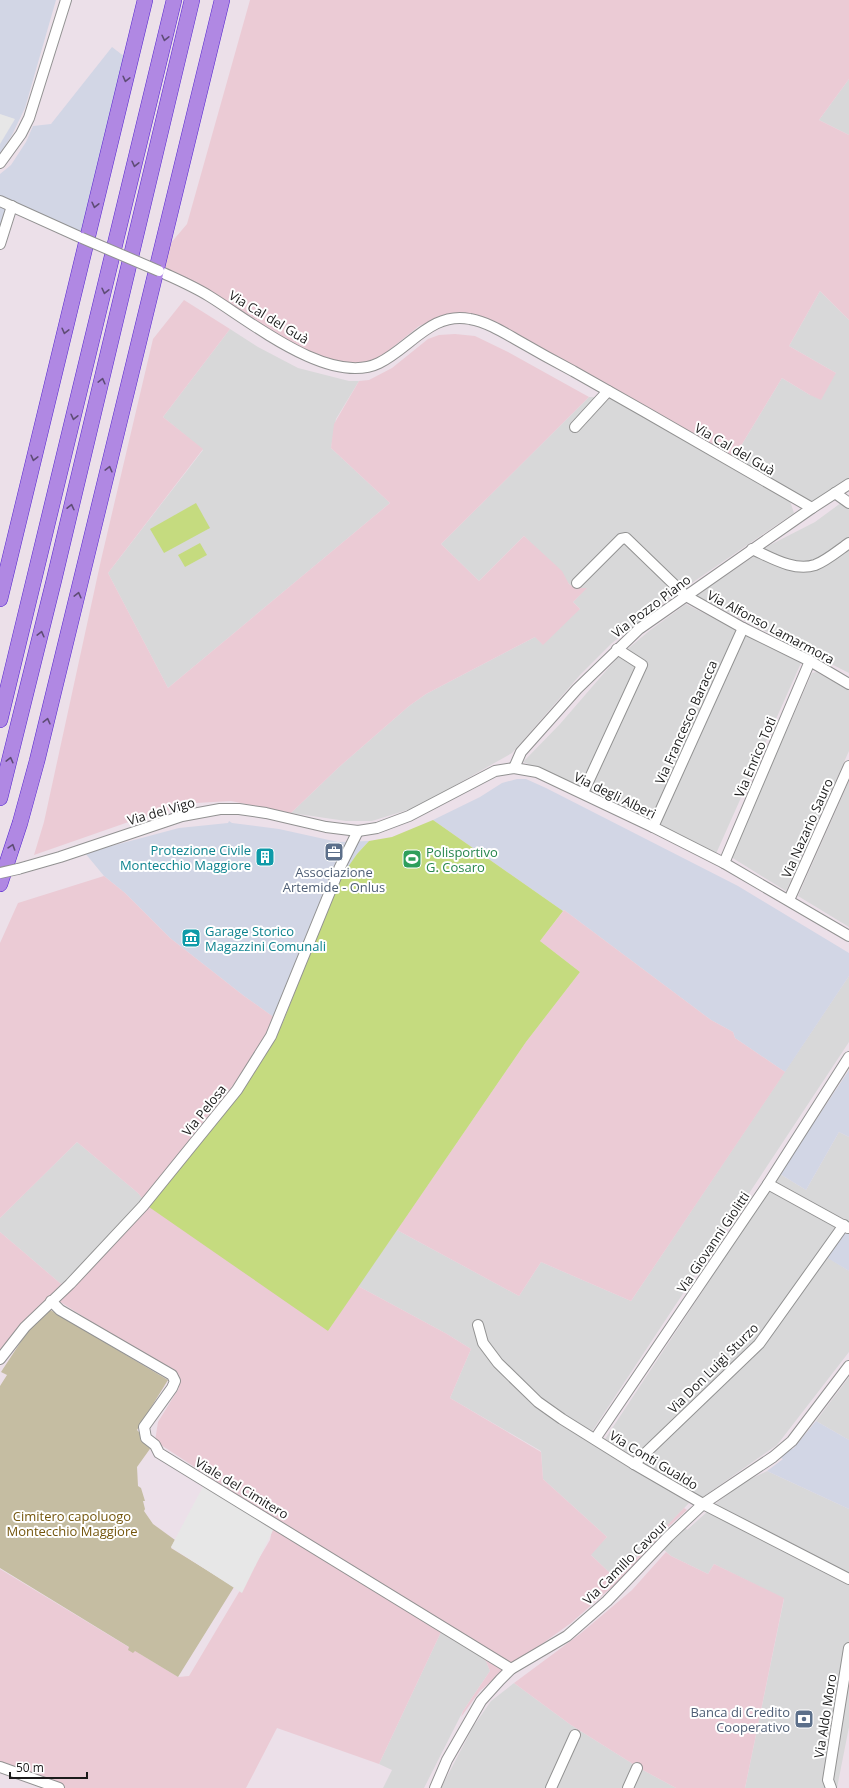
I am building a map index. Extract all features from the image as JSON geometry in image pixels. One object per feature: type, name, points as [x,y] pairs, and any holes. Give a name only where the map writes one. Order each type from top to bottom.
[{"type":"highway","points":[[0,599],[145,0]]},
{"type":"highway","points":[[0,720],[174,0]]},
{"type":"highway","points":[[0,798],[16,738],[192,0]]},
{"type":"highway","points":[[0,884],[20,823],[37,761],[222,0]]},
{"type":"street","points":[[0,163],[21,134],[29,118],[66,0]]},
{"type":"street","name":"Via Cal del Guà","points":[[0,201],[159,271],[207,295],[278,341],[311,358],[330,363],[357,368],[379,363],[431,325],[449,319],[469,318],[500,330],[812,508]]},
{"type":"street","points":[[0,244],[12,206]]},
{"type":"street","points":[[575,427],[608,391]]},
{"type":"street","points":[[812,508],[849,484]]},
{"type":"street","points":[[835,493],[849,503]]},
{"type":"street","name":"Via Pozzo Piano","points":[[514,768],[521,752],[577,688],[639,629],[812,508]]},
{"type":"street","name":"Via Alfonso Lamarmora","points":[[577,583],[621,539],[626,538],[686,596],[743,628],[810,661],[849,684]]},
{"type":"street","points":[[752,549],[791,566],[808,567],[816,565],[849,543]]},
{"type":"street","name":"Via Francesco Baracca","points":[[652,827],[743,628]]},
{"type":"street","points":[[583,793],[642,665],[617,649]]},
{"type":"street","name":"Via Enrico Toti","points":[[724,863],[810,661]]},
{"type":"street","name":"Via Nazario Sauro","points":[[789,900],[849,766]]},
{"type":"street","name":"Via degli Alberi","points":[[358,831],[377,828],[409,816],[495,772],[514,768],[537,772],[583,793],[724,863],[849,936]]},
{"type":"street","name":"Via del Vigo","points":[[0,873],[60,857],[182,816],[220,809],[239,809],[266,813],[326,827],[358,831]]},
{"type":"street","name":"Via Pelosa","points":[[0,1358],[25,1327],[70,1284],[143,1206],[237,1090],[271,1036],[340,867],[358,831]]},
{"type":"street","name":"Via Giovanni Giolitti","points":[[595,1440],[768,1184],[849,1057]]},
{"type":"street","points":[[768,1184],[846,1227]]},
{"type":"street","name":"Via Don Luigi Sturzo","points":[[634,1464],[759,1344],[846,1227]]},
{"type":"street","name":"Viale del Cimitero","points":[[51,1301],[60,1310],[172,1375],[175,1381],[172,1388],[144,1428],[146,1438],[155,1445],[159,1453],[511,1669]]},
{"type":"street","name":"Via Conti Gualdo","points":[[478,1325],[483,1343],[498,1363],[538,1402],[595,1440],[703,1504],[849,1579]]},
{"type":"street","name":"Via Camillo Cavour","points":[[434,1788],[447,1760],[481,1702],[511,1669],[568,1636],[607,1601],[668,1537],[703,1504],[773,1457],[792,1441],[849,1366]]},
{"type":"street","name":"Via Aldo Moro","points":[[831,1788],[828,1780],[849,1648]]},
{"type":"street","points":[[551,1788],[575,1735]]},
{"type":"street","points":[[0,1767],[59,1788]]},
{"type":"street","points":[[628,1788],[637,1768]]},
{"type":"shaded area","points":[[0,0],[56,0],[25,108],[12,135],[0,154]]},
{"type":"shaded area","points":[[250,0],[849,0],[849,79],[819,120],[849,135],[849,320],[820,291],[789,346],[836,373],[821,400],[782,378],[733,459],[480,321],[435,320],[419,326],[383,355],[364,365],[351,366],[304,354],[159,273],[170,244],[187,224]]},
{"type":"shaded area","points":[[112,47],[125,57],[87,238],[15,206],[0,247],[0,174],[11,165],[26,142],[33,126],[51,124]]},
{"type":"shaded area","points":[[849,79],[849,135],[819,120]]},
{"type":"shaded area","points":[[0,114],[15,119],[0,144]]},
{"type":"shaded area","points":[[820,291],[849,320],[849,482],[811,506],[733,459],[782,378],[810,395],[836,373],[789,346]]},
{"type":"shaded area","points":[[184,300],[230,329],[163,417],[203,449],[108,573],[168,688],[390,503],[331,448],[334,424],[359,381],[369,380],[392,368],[428,339],[439,335],[455,334],[475,336],[508,352],[589,397],[441,544],[479,581],[524,536],[562,571],[569,584],[575,588],[587,588],[573,602],[580,609],[543,645],[535,637],[426,694],[409,706],[339,767],[291,813],[231,801],[196,803],[140,818],[34,855],[44,822],[101,560],[153,339]]},
{"type":"shaded area","points":[[230,329],[258,347],[298,368],[349,381],[359,381],[336,419],[331,448],[390,503],[168,688],[108,573],[203,450],[163,417]]},
{"type":"shaded area","points":[[589,397],[613,398],[790,501],[794,513],[670,598],[612,643],[580,675],[512,753],[417,807],[372,821],[346,821],[291,813],[339,767],[409,706],[426,694],[535,637],[580,609],[573,602],[586,588],[575,588],[569,584],[524,536],[479,581],[441,544]]},
{"type":"shaded area","points":[[849,497],[849,673],[696,596],[770,545],[815,522]]},
{"type":"shaded area","points":[[686,604],[801,663],[715,856],[553,774],[523,762],[560,724],[617,658],[649,631]]},
{"type":"shaded area","points":[[816,672],[849,690],[849,751],[786,891],[731,857],[812,673]]},
{"type":"shaded area","points":[[517,779],[526,779],[546,788],[738,886],[849,953],[849,976],[785,1072],[735,1038],[733,1032],[711,1020],[564,910],[563,911],[433,820],[480,797],[502,783]]},
{"type":"shaded area","points":[[849,781],[849,927],[798,896]]},
{"type":"shaded area","points":[[229,821],[232,823],[279,829],[338,842],[369,841],[357,854],[333,894],[282,1023],[244,996],[170,938],[125,893],[104,876],[85,853],[179,828],[228,823]]},
{"type":"shaded area","points":[[104,876],[125,893],[170,938],[244,996],[282,1023],[272,1043],[328,1331],[358,1286],[447,1334],[471,1349],[450,1398],[541,1452],[543,1479],[607,1537],[591,1555],[613,1576],[615,1580],[684,1508],[687,1510],[666,1529],[621,1579],[571,1623],[496,1677],[480,1691],[461,1717],[463,1711],[490,1671],[486,1661],[479,1655],[441,1632],[379,1764],[277,1728],[246,1788],[51,1788],[0,1769],[0,1569],[178,1677],[189,1676],[270,1540],[274,1519],[155,1441],[158,1422],[179,1388],[175,1375],[51,1296],[0,1350],[0,1232],[61,1284],[100,1257],[149,1207],[138,1193],[77,1142],[0,1218],[0,943],[18,903]]},
{"type":"shaded area","points":[[564,910],[711,1020],[733,1032],[735,1038],[785,1072],[631,1301],[541,1262],[519,1296],[397,1230],[526,1042],[580,972],[540,941]]},
{"type":"shaded area","points":[[849,976],[849,1042],[587,1439],[689,1503],[615,1580],[613,1576],[590,1554],[607,1537],[543,1479],[541,1451],[450,1398],[471,1349],[447,1334],[358,1286],[397,1230],[519,1296],[541,1262],[631,1301]]},
{"type":"shaded area","points":[[849,1070],[849,1137],[839,1132],[806,1190],[780,1174]]},
{"type":"shaded area","points":[[839,1132],[849,1137],[849,1228],[827,1257],[849,1271],[849,1352],[777,1445],[700,1499],[605,1439],[780,1174],[806,1190]]},
{"type":"shaded area","points":[[77,1142],[138,1193],[149,1207],[100,1257],[61,1284],[0,1232],[0,1218]]},
{"type":"shaded area","points":[[849,1228],[849,1271],[826,1257]]},
{"type":"shaded area","points":[[849,1377],[849,1440],[816,1421]]},
{"type":"shaded area","points":[[816,1421],[849,1440],[849,1509],[767,1471],[783,1459],[781,1458],[791,1448],[793,1449]]},
{"type":"shaded area","points":[[767,1471],[849,1509],[849,1727],[837,1788],[745,1788],[784,1599],[714,1564],[708,1574],[671,1556],[663,1549],[685,1527],[687,1530],[720,1500],[746,1481]]},
{"type":"shaded area","points":[[206,1481],[276,1524],[242,1593],[171,1547]]},
{"type":"shaded area","points":[[666,1552],[671,1556],[708,1574],[714,1564],[784,1598],[745,1788],[676,1788],[641,1769],[571,1725],[514,1683],[580,1634],[632,1590]]},
{"type":"shaded area","points":[[441,1632],[479,1655],[486,1661],[490,1671],[463,1711],[424,1788],[383,1788],[392,1770],[379,1764]]},
{"type":"shaded area","points":[[514,1683],[571,1725],[641,1769],[676,1788],[441,1788],[473,1727],[491,1701]]},
{"type":"green space","points":[[196,503],[210,528],[164,553],[150,529]]},
{"type":"green space","points":[[200,543],[207,555],[185,567],[178,555]]},
{"type":"green space","points":[[433,820],[563,911],[540,941],[580,972],[526,1042],[328,1331],[149,1207],[272,1043],[283,1022],[339,880],[357,854],[369,841],[392,837]]},
{"type":"green space","name":"Cimitero capoluogo Montecchio Maggiore","points":[[47,1308],[168,1380],[137,1430],[142,1435],[140,1439],[152,1446],[137,1467],[138,1486],[141,1488],[145,1501],[143,1501],[144,1511],[153,1524],[175,1540],[171,1548],[234,1587],[178,1677],[135,1651],[133,1653],[128,1650],[129,1647],[0,1568],[0,1386],[7,1375],[1,1372],[35,1320]]},
{"type":"place","name":"Associazione Artemide - Onlus","points":[[334,852]]},
{"type":"place","name":"Protezione Civile Montecchio Maggiore","points":[[265,857]]},
{"type":"place","name":"Polisportivo G. Cosaro","points":[[412,859]]},
{"type":"place","name":"Garage Storico Magazzini Comunali","points":[[191,938]]},
{"type":"place","name":"Banca di Credito Cooperativo","points":[[804,1719]]}]
